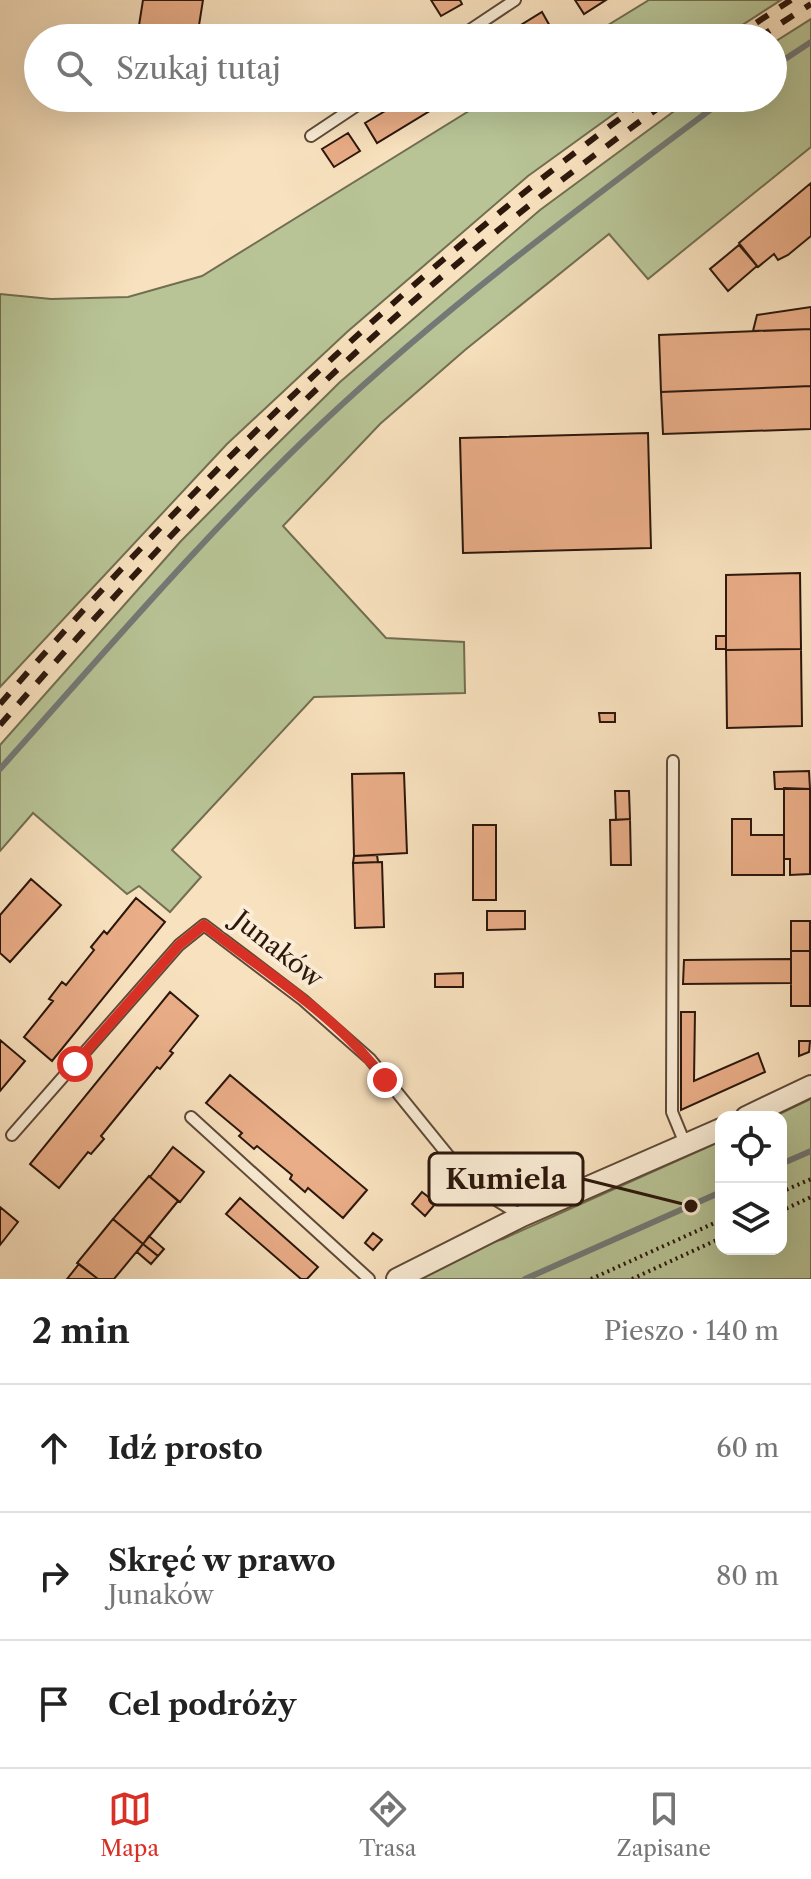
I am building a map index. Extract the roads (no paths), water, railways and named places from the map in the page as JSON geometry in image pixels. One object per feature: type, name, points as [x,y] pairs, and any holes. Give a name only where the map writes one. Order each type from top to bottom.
[{"type":"street","points":[[759,1111],[811,1086]]},
{"type":"street","points":[[397,1279],[522,1216],[715,1132]]},
{"type":"lane","points":[[479,24],[515,0]]},
{"type":"lane","points":[[311,136],[347,112]]},
{"type":"lane","points":[[673,761],[672,1112],[686,1146]]},
{"type":"lane","name":"Junaków","points":[[12,1135],[179,945],[204,925],[303,1000],[370,1059],[473,1186],[522,1216]]},
{"type":"lane","points":[[191,1117],[369,1279]]},
{"type":"waterway","points":[[787,58],[811,42]]},
{"type":"waterway","points":[[0,769],[197,550],[321,424],[468,296],[707,112]]},
{"type":"waterway","points":[[787,1161],[811,1151]]},
{"type":"waterway","points":[[525,1279],[715,1195]]},
{"type":"railway","points":[[754,24],[791,0]]},
{"type":"railway","points":[[780,24],[811,4]]},
{"type":"railway","points":[[0,704],[150,539],[307,382],[472,235],[629,112]]},
{"type":"railway","points":[[0,725],[202,503],[308,397],[419,296],[512,219],[653,112]]},
{"type":"place","name":"Kumiela","points":[[691,1206]]}]
